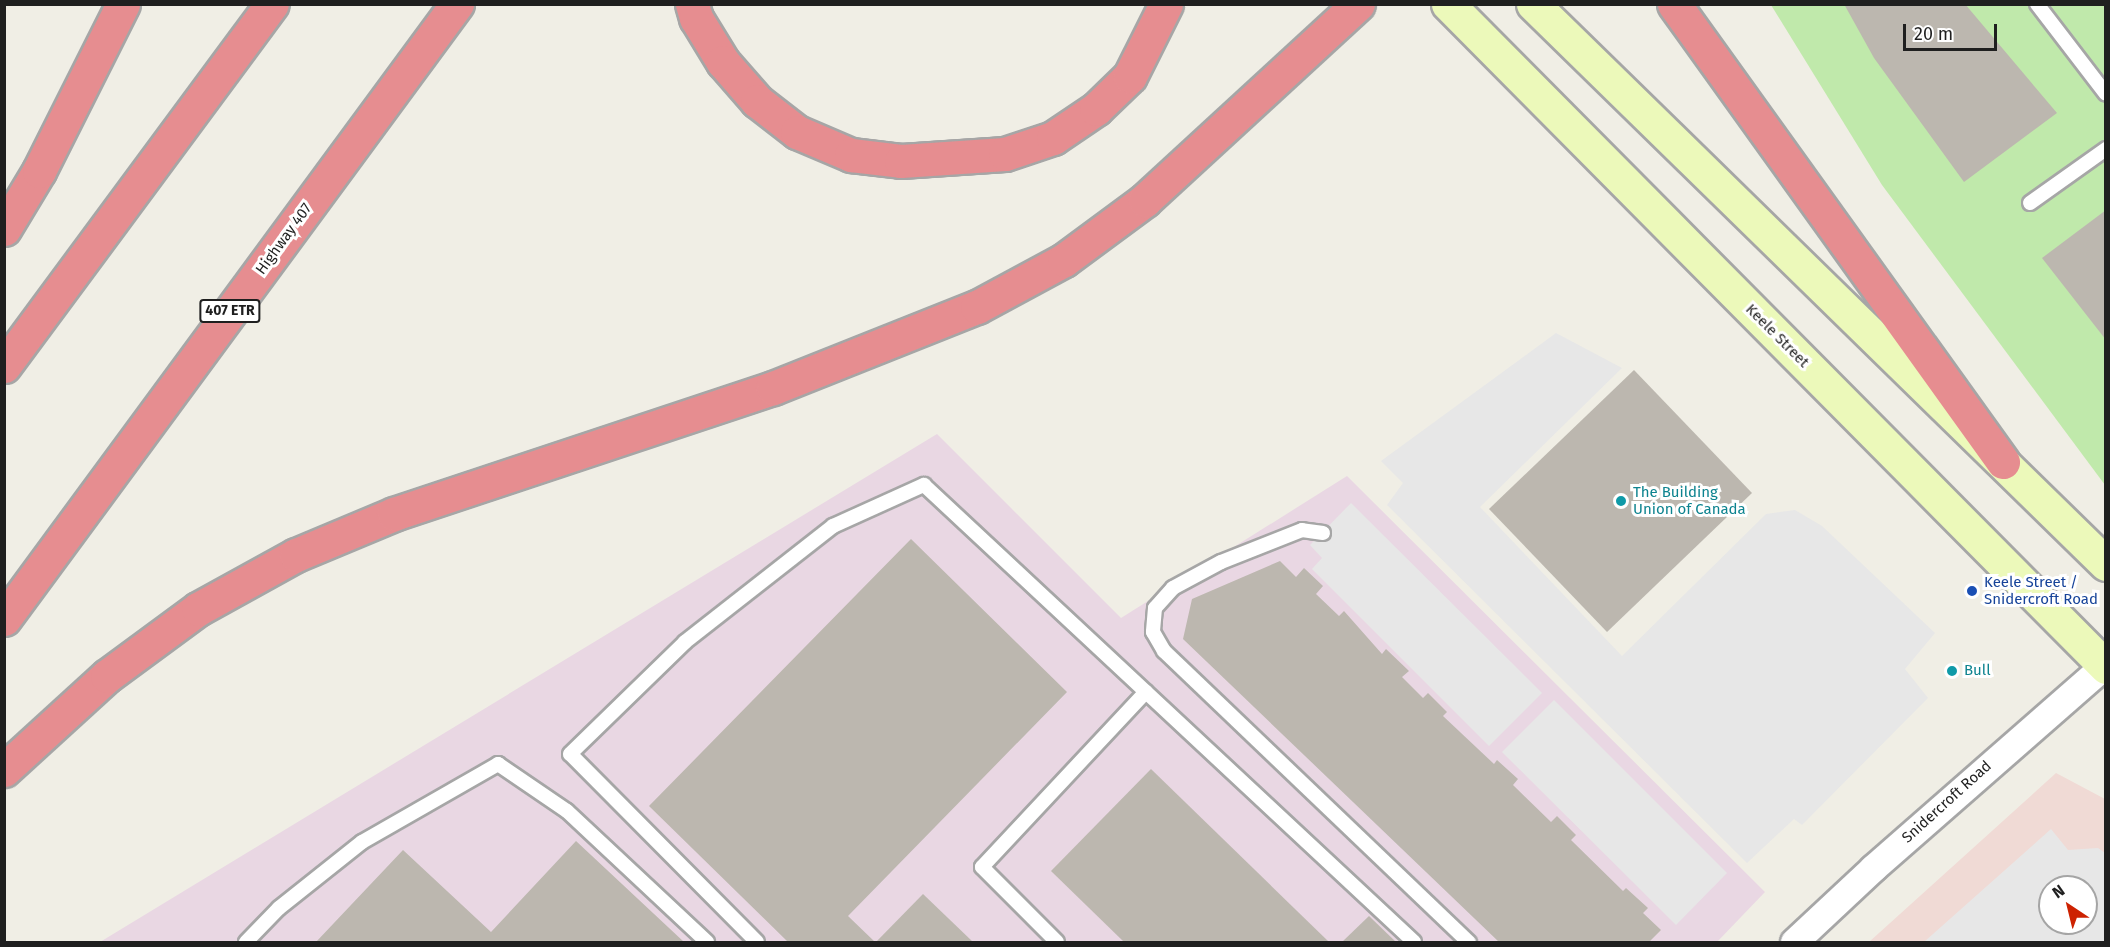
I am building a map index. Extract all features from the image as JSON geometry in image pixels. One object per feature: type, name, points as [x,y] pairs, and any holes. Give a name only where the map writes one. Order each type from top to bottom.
[{"type":"highway","points":[[4,229],[39,171],[123,4]]},
{"type":"highway","points":[[4,366],[272,4]]},
{"type":"highway","name":"Highway 407","points":[[4,619],[456,4]]},
{"type":"highway","points":[[692,4],[696,18],[723,62],[757,101],[797,132],[851,155],[901,161],[1005,154],[1053,138],[1096,109],[1130,76],[1166,4]]},
{"type":"highway","points":[[4,770],[107,676],[198,609],[296,555],[394,514],[773,388],[977,307],[1064,260],[1145,200],[1358,4]]},
{"type":"highway","points":[[1674,4],[2003,462]]},
{"type":"main road","name":"Keele Street","points":[[1448,4],[2105,666]]},
{"type":"main road","points":[[1533,4],[2106,564]]},
{"type":"street","name":"Snidercroft Road","points":[[1794,942],[1881,860],[2105,666]]},
{"type":"lane","points":[[2037,4],[2106,94]]},
{"type":"lane","points":[[2030,203],[2106,149]]},
{"type":"lane","points":[[757,942],[570,754],[685,642],[833,526],[924,485],[1414,942]]},
{"type":"lane","points":[[1323,533],[1302,530],[1221,562],[1173,588],[1155,608],[1153,632],[1164,651],[1469,942]]},
{"type":"lane","points":[[1057,942],[982,867],[1146,692]]},
{"type":"lane","points":[[246,942],[279,908],[362,842],[498,764],[567,811],[707,942]]},
{"type":"shaded area","points":[[1556,333],[1622,368],[1480,507],[1622,656],[1766,514],[1795,510],[1822,526],[1935,633],[1905,669],[1928,698],[1802,825],[1794,819],[1747,863],[1387,505],[1403,483],[1381,461]]},
{"type":"shaded area","points":[[937,434],[1121,618],[1347,476],[1765,892],[1717,942],[100,942]]},
{"type":"shaded area","points":[[1351,503],[1542,693],[1489,746],[1312,569],[1322,558],[1310,545]]},
{"type":"shaded area","points":[[1554,700],[1727,873],[1676,925],[1502,752]]},
{"type":"shaded area","points":[[2056,773],[2105,799],[2105,942],[1869,942]]},
{"type":"shaded area","points":[[2051,829],[2068,850],[2098,848],[2105,853],[2105,942],[1924,942]]},
{"type":"green space","points":[[1771,5],[2105,5],[2105,485],[1882,185]]},
{"type":"building","points":[[1844,4],[1965,4],[2057,113],[1964,182],[1874,58]]},
{"type":"building","points":[[2106,210],[2106,340],[2042,258]]},
{"type":"building","name":"The Building Union of Canada","points":[[1634,370],[1752,493],[1607,632],[1489,509]]},
{"type":"building","points":[[911,539],[1067,692],[848,916],[875,942],[788,942],[649,806]]},
{"type":"building","points":[[1280,561],[1296,577],[1304,568],[1323,586],[1316,594],[1339,616],[1344,611],[1382,654],[1386,649],[1409,671],[1402,677],[1423,698],[1428,693],[1447,712],[1443,716],[1494,764],[1497,760],[1518,779],[1513,785],[1551,822],[1557,816],[1576,835],[1571,840],[1623,891],[1626,888],[1648,908],[1643,913],[1661,930],[1649,942],[1499,942],[1183,639],[1192,599]]},
{"type":"building","points":[[1151,769],[1329,942],[1124,942],[1051,871]]},
{"type":"building","points":[[576,841],[684,942],[316,942],[403,850],[491,932]]},
{"type":"building","points":[[923,894],[973,942],[876,942]]},
{"type":"building","points":[[1369,916],[1396,942],[1342,942]]},
{"type":"place","name":"The Building Union of Canada","points":[[1621,501]]},
{"type":"place","name":"Keele Street / Snidercroft Road","points":[[1972,591]]},
{"type":"place","name":"Bull","points":[[1952,671]]}]
